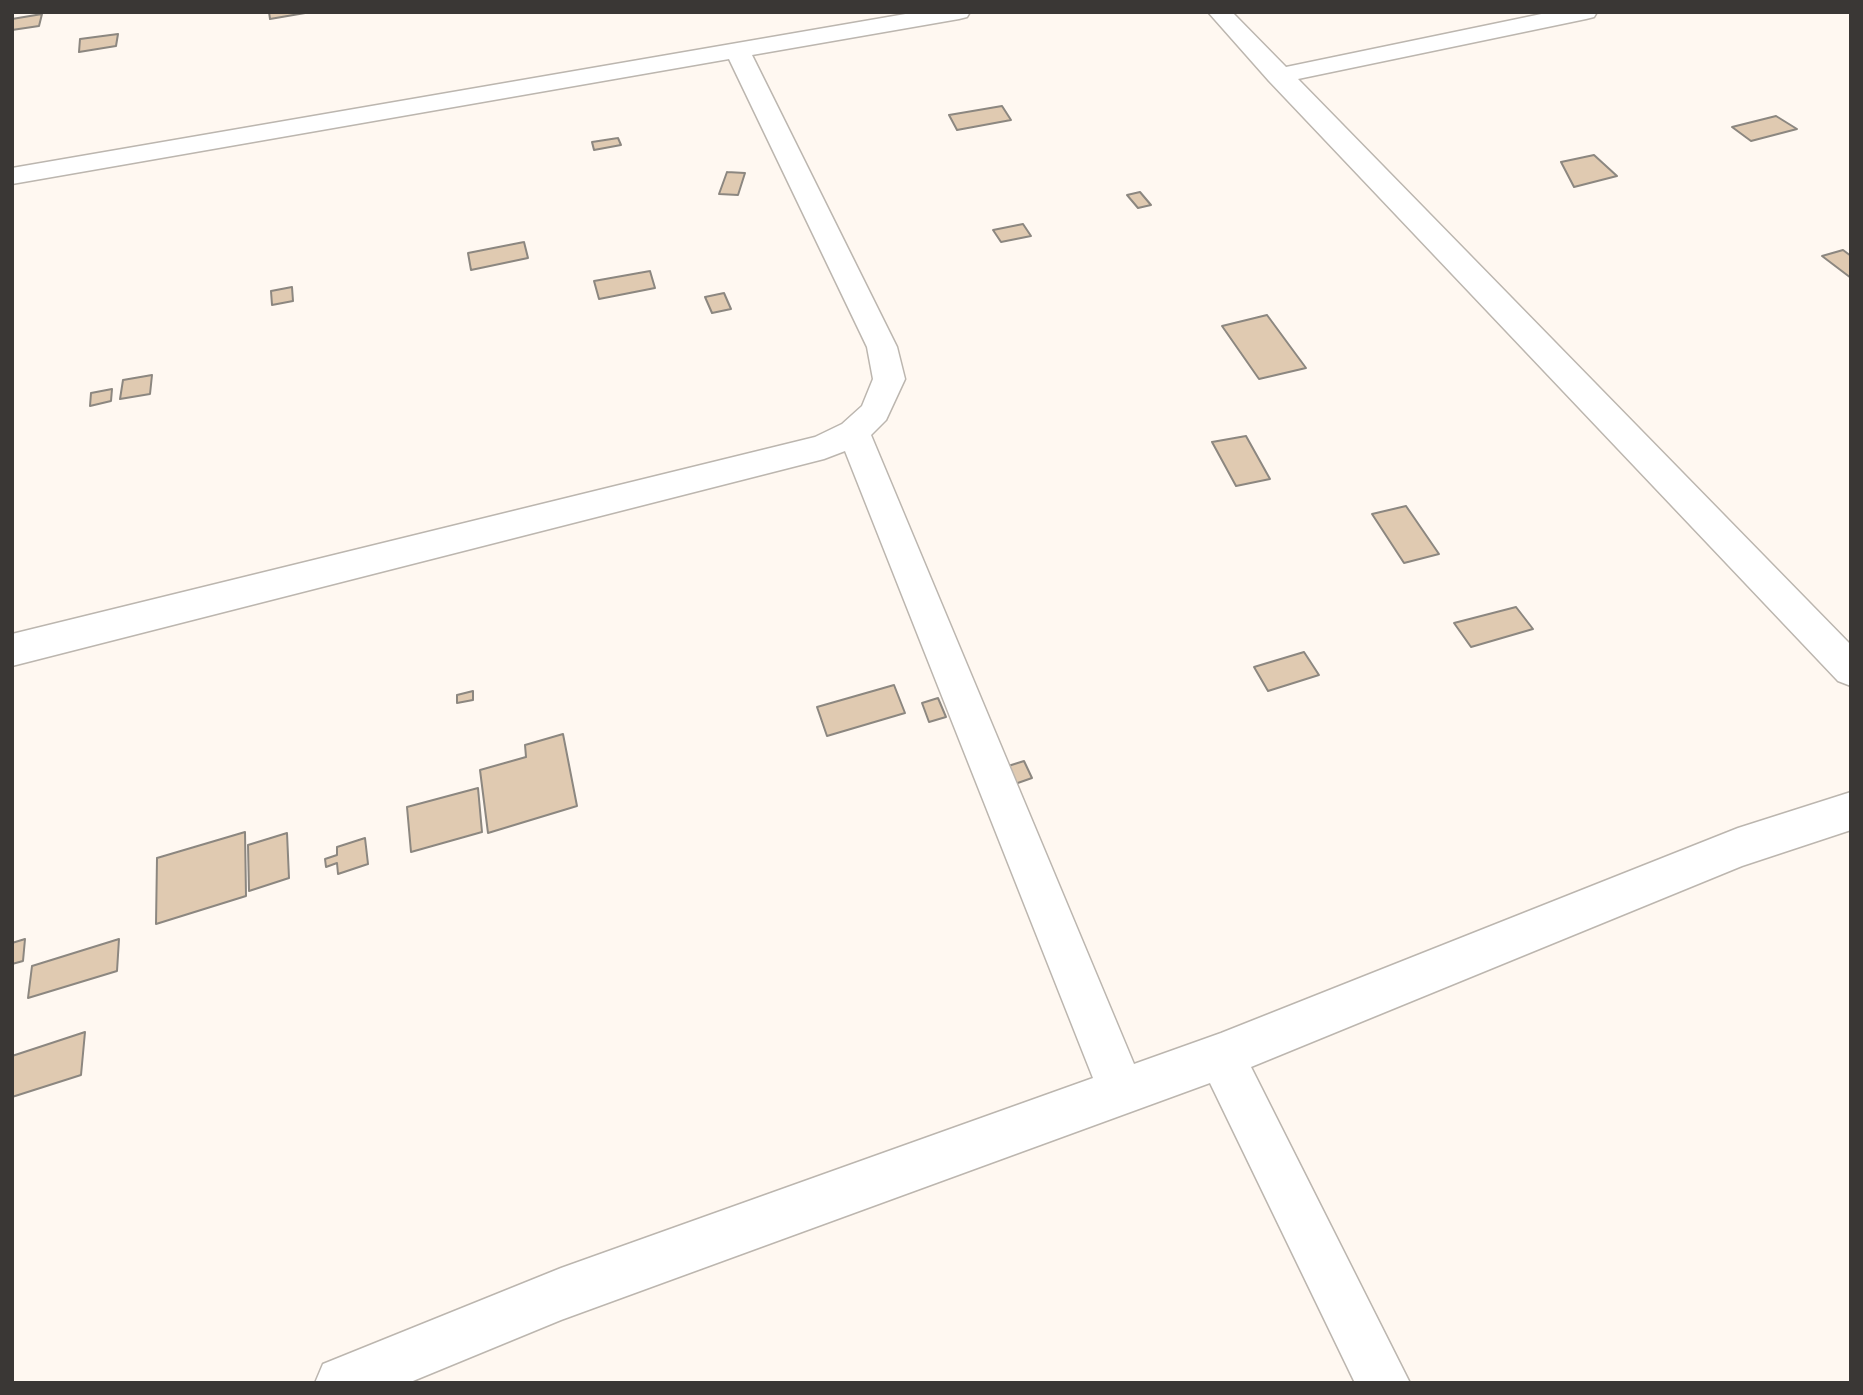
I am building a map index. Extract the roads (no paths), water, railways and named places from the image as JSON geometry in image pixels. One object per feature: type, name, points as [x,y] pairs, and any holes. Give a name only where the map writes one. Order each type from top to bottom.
[{"type":"street","points":[[12,176],[959,12]]},
{"type":"street","points":[[1219,12],[1851,670]]},
{"type":"street","points":[[1278,76],[1586,12]]},
{"type":"street","points":[[12,650],[824,447],[854,432],[875,412],[889,379],[882,347],[738,52]]},
{"type":"street","points":[[854,432],[1122,1092]]},
{"type":"street","points":[[342,1383],[561,1294],[1222,1056],[1738,848],[1851,811]]},
{"type":"street","points":[[1222,1056],[1383,1383]]}]
